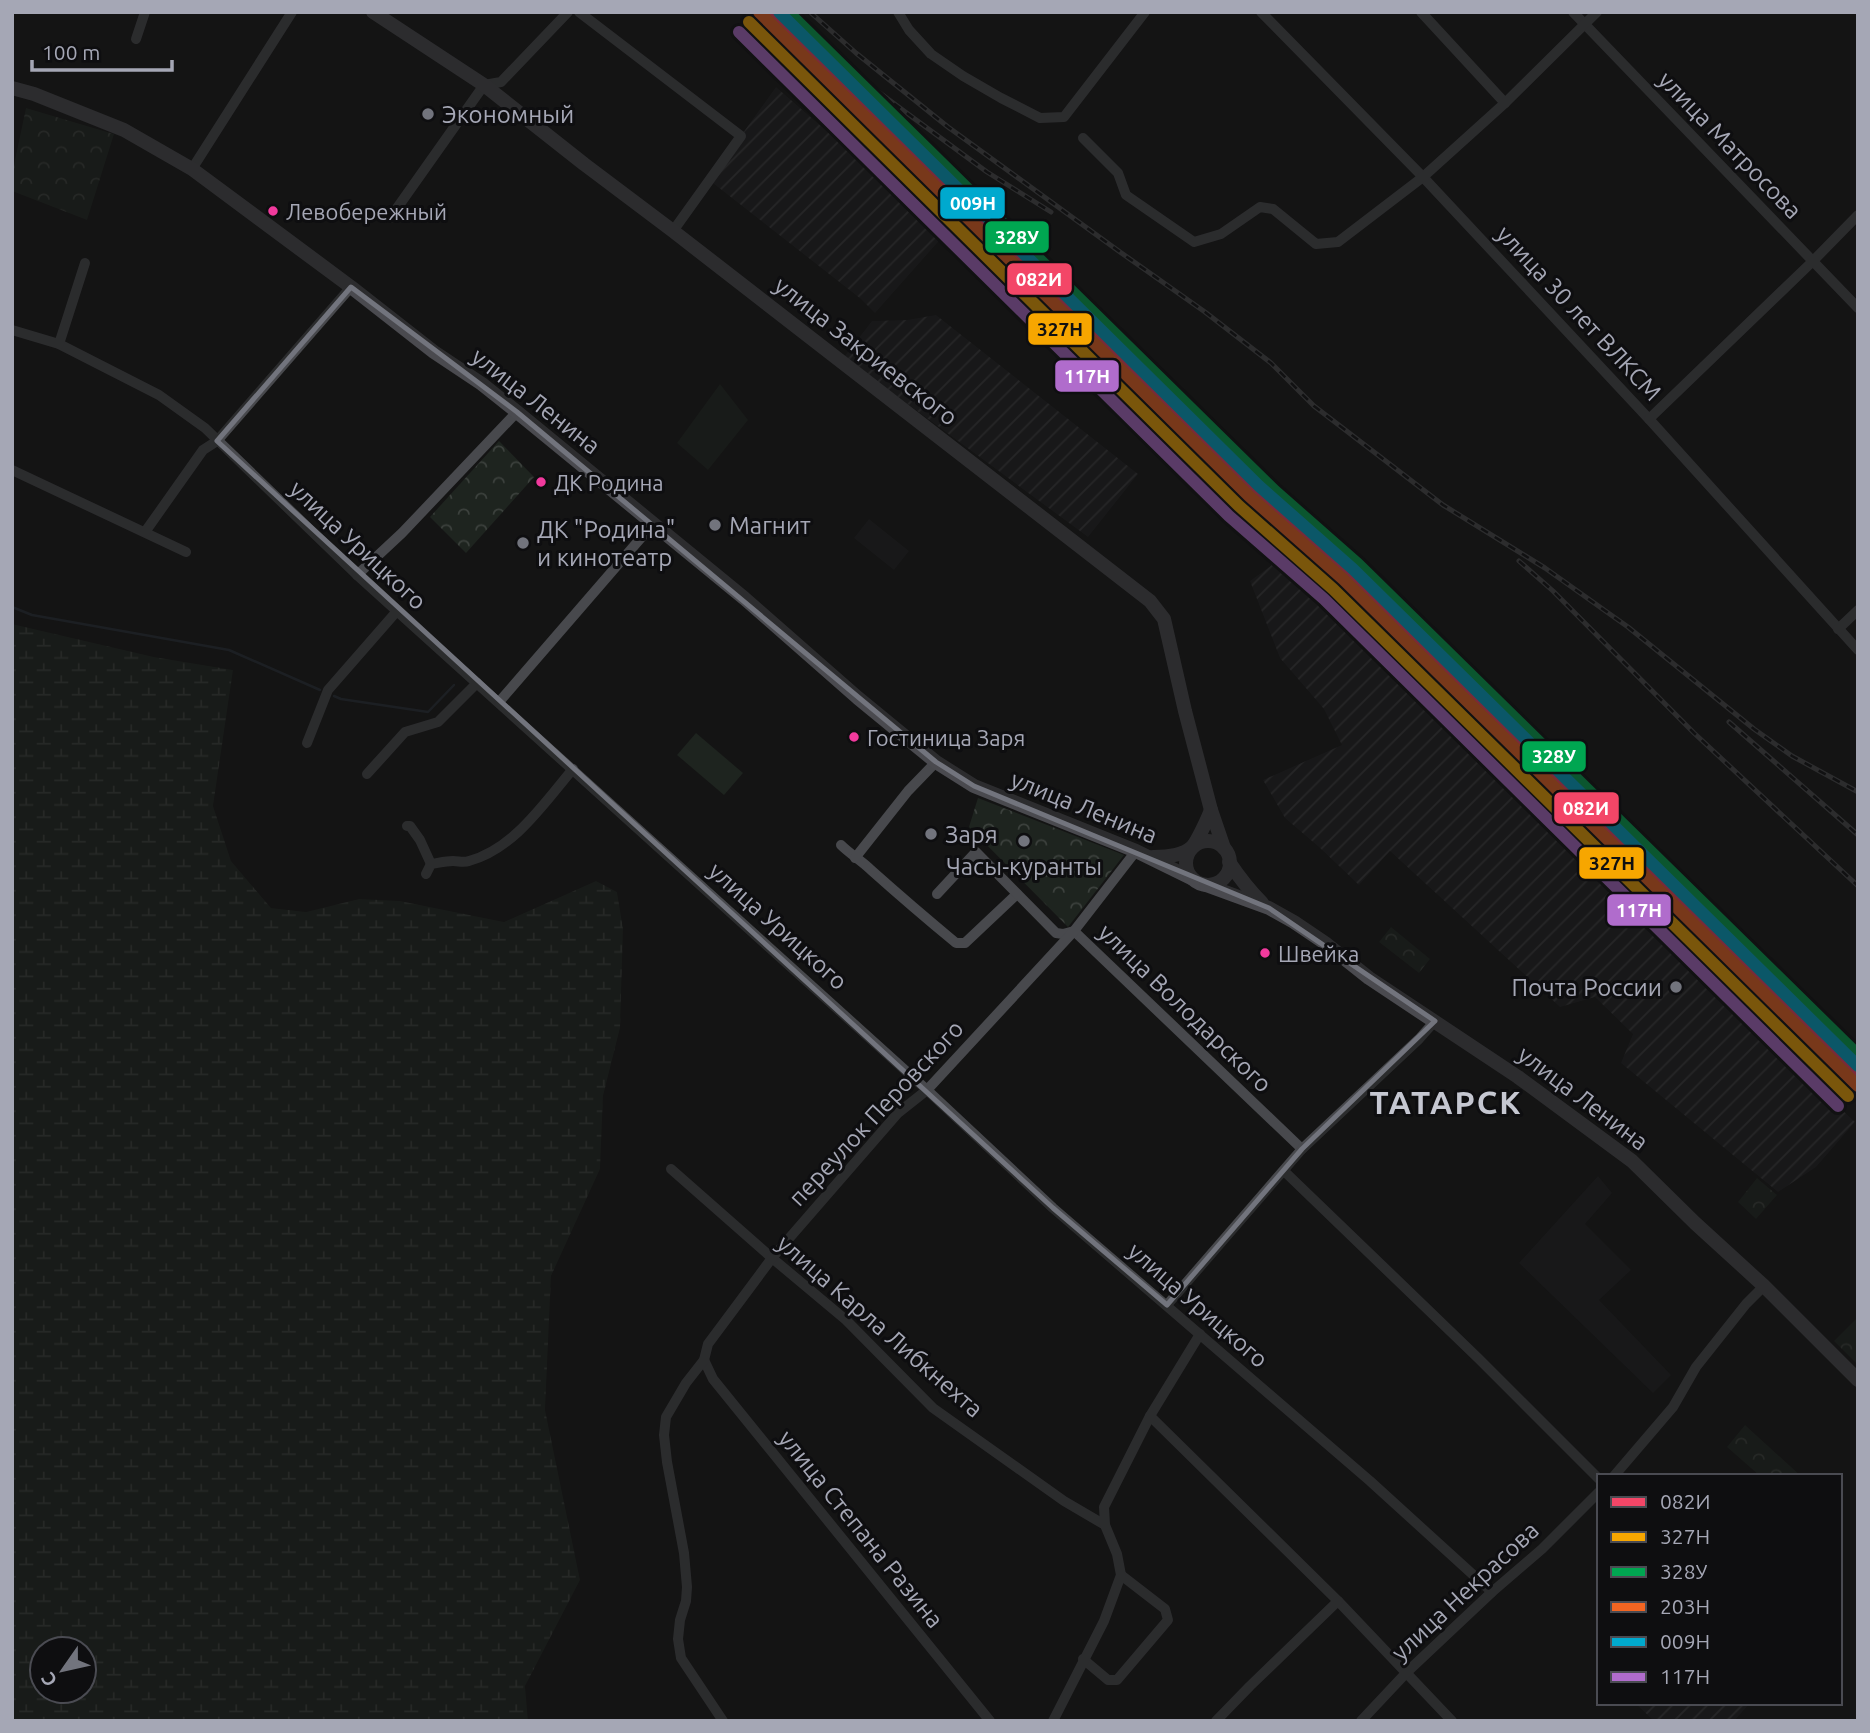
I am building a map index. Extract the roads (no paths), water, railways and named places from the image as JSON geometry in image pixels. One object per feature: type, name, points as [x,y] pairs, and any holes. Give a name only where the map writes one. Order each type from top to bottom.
[{"type":"main road","name":"улица Закриевского","points":[[373,12],[484,85],[1150,601],[1164,619],[1211,810],[1227,855],[1251,892],[1269,908]]},
{"type":"main road","name":"улица Ленина","points":[[12,88],[34,94],[124,130],[192,169],[434,352],[482,384],[776,625],[858,698],[936,762],[974,786],[1136,851],[1199,882],[1269,908],[1304,929],[1369,978],[1518,1077],[1632,1161],[1858,1380]]},
{"type":"main road","points":[[1192,847],[1211,810]]},
{"type":"main road","points":[[1136,851],[1150,857],[1164,857],[1175,855],[1198,843],[1212,841],[1227,855],[1229,869],[1220,881],[1199,882]]},
{"type":"main road","name":"улица Ленина","points":[[1192,847],[1186,867],[1199,882]]},
{"type":"street","points":[[136,39],[145,12]]},
{"type":"street","points":[[192,169],[292,12]]},
{"type":"street","points":[[390,218],[484,85],[501,82],[568,12]]},
{"type":"street","points":[[579,12],[741,136],[673,231]]},
{"type":"street","points":[[898,12],[909,30],[930,54],[963,76],[1040,118],[1064,117],[1144,12]]},
{"type":"street","name":"улица 30 лет ВЛКСМ","points":[[1261,12],[1423,177],[1649,419],[1858,650]]},
{"type":"street","points":[[1422,12],[1505,103]]},
{"type":"street","name":"улица Матросова","points":[[1573,12],[1858,308]]},
{"type":"street","points":[[1083,138],[1118,173],[1126,195],[1194,242],[1221,234],[1260,207],[1273,209],[1315,244],[1338,242],[1423,177],[1505,103],[1597,12]]},
{"type":"street","points":[[1649,419],[1858,215]]},
{"type":"street","points":[[60,344],[85,263]]},
{"type":"street","points":[[145,532],[203,450],[217,441],[351,287]]},
{"type":"street","name":"улица Урицкого","points":[[12,330],[60,344],[159,395],[205,428],[357,575],[927,1090],[1053,1209],[1370,1481],[1492,1592]]},
{"type":"street","points":[[357,575],[402,533],[517,412]]},
{"type":"street","points":[[12,470],[186,552]]},
{"type":"street","points":[[499,702],[653,524]]},
{"type":"street","points":[[1838,629],[1858,610]]},
{"type":"street","points":[[307,743],[328,690],[397,611]]},
{"type":"street","points":[[368,774],[405,732],[438,722],[477,683]]},
{"type":"street","points":[[855,858],[908,791],[936,762]]},
{"type":"street","points":[[407,826],[415,831],[429,869],[453,861],[464,863],[480,858],[509,841],[573,769]]},
{"type":"street","points":[[841,845],[956,943],[965,943],[1017,894]]},
{"type":"street","name":"переулок Перовского","points":[[723,1721],[681,1658],[678,1639],[687,1587],[684,1553],[667,1462],[664,1436],[666,1418],[685,1383],[704,1360],[708,1344],[772,1258],[898,1113],[927,1090],[1074,930],[1136,851]]},
{"type":"street","name":"улица Володарского","points":[[937,894],[976,852],[1056,933],[1063,934],[1074,930],[1302,1149]]},
{"type":"street","points":[[1167,1305],[1302,1149],[1435,1021]]},
{"type":"street","name":"улица Карла Либкнехта","points":[[671,1169],[846,1320],[933,1408],[1065,1501],[1105,1525]]},
{"type":"street","points":[[1284,1171],[1597,1477]]},
{"type":"street","points":[[1616,1474],[1673,1407],[1696,1367],[1746,1304],[1764,1286]]},
{"type":"street","points":[[1053,1721],[1104,1621],[1121,1575],[1117,1553],[1105,1525],[1104,1507],[1150,1416],[1200,1334]]},
{"type":"street","name":"улица Степана Разина","points":[[704,1360],[713,1379],[990,1721]]},
{"type":"street","points":[[1150,1416],[1338,1601],[1452,1721]]},
{"type":"street","name":"улица Некрасова","points":[[1361,1721],[1407,1672],[1542,1549],[1597,1494]]},
{"type":"street","points":[[1083,1659],[1108,1680],[1117,1680],[1168,1620],[1165,1609],[1121,1575]]},
{"type":"street","points":[[1216,1721],[1338,1601]]},
{"type":"waterway","points":[[12,607],[32,615],[229,650],[320,690]]},
{"type":"waterway","points":[[334,696],[428,712],[454,685]]},
{"type":"railway","points":[[810,12],[948,127],[1205,312],[1271,363],[1314,406],[1443,505],[1545,568],[1628,627],[1754,729],[1792,756],[1858,792]]},
{"type":"railway","points":[[808,32],[861,79],[904,111],[987,172],[1051,212]]},
{"type":"railway","points":[[827,62],[1167,394],[1283,502],[1858,1065]]},
{"type":"railway","points":[[1519,561],[1553,591],[1694,733],[1858,886]]},
{"type":"railway","points":[[1340,584],[1484,728]]},
{"type":"railway","points":[[1729,722],[1858,835]]},
{"type":"place","name":"Экономный","points":[[428,114]]},
{"type":"place","name":"Левобережный","points":[[273,211]]},
{"type":"place","name":"ДК Родина","points":[[541,482]]},
{"type":"place","name":"Магнит","points":[[715,525]]},
{"type":"place","name":"ДК \"Родина\" и кинотеатр","points":[[523,543]]},
{"type":"place","name":"Гостиница Заря","points":[[854,737]]},
{"type":"place","name":"Заря","points":[[931,834]]},
{"type":"place","name":"Часы-куранты","points":[[1024,841]]},
{"type":"place","name":"Швейка","points":[[1265,953]]},
{"type":"place","name":"Почта России","points":[[1676,987]]},
{"type":"district","name":"ТАТАРСК","points":[[1446,1102]]}]
